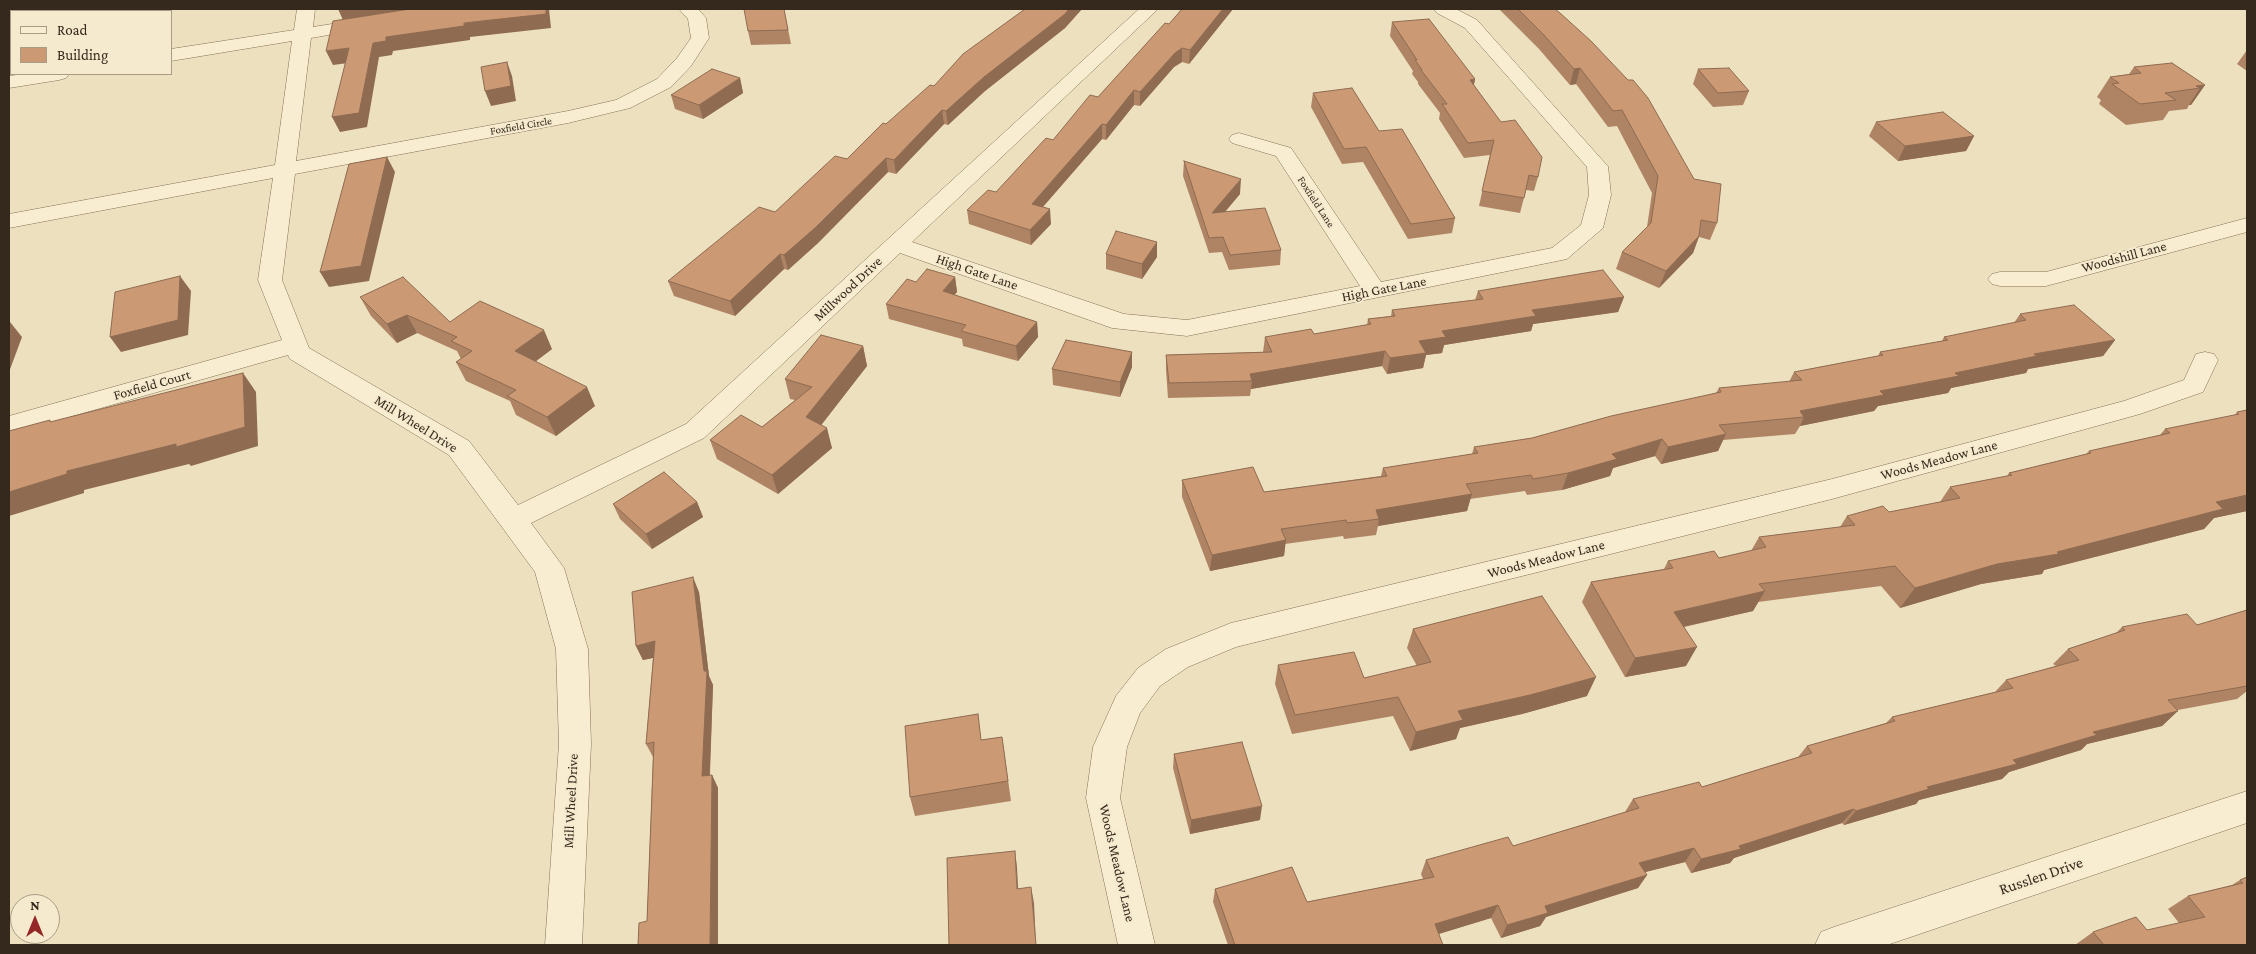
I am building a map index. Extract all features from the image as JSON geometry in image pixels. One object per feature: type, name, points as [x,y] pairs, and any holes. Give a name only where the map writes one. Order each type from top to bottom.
[{"type":"street","name":"Foxfield Circle","points":[[9,221],[568,118],[623,104],[664,83],[684,62],[700,38],[697,18],[688,9]]},
{"type":"street","name":"Millwood Drive","points":[[513,520],[695,431],[1149,9]]},
{"type":"street","name":"High Gate Lane","points":[[896,244],[1121,322],[1187,328],[1559,254],[1592,228],[1600,195],[1597,166],[1471,24],[1443,9]]},
{"type":"street","points":[[172,56],[304,21],[389,20]]},
{"type":"street","name":"Mill Wheel Drive","points":[[304,21],[270,280],[299,353],[459,448],[549,568],[572,649],[575,744],[563,945]]},
{"type":"street","points":[[9,82],[54,75]]},
{"type":"street","name":"Foxfield Lane","points":[[1239,139],[1284,152],[1375,291]]},
{"type":"street","name":"Woodshill Lane","points":[[2000,279],[2046,279],[2247,225]]},
{"type":"street","name":"Foxfield Court","points":[[9,425],[295,345]]},
{"type":"street","name":"Woods Meadow Lane","points":[[1136,945],[1102,798],[1110,748],[1127,706],[1149,677],[1177,658],[1231,636],[1832,490],[2131,408],[2194,386],[2205,360]]},
{"type":"street","name":"Russlen Drive","points":[[1834,945],[2247,807]]},
{"type":"building","points":[[410,9],[546,9],[546,14],[464,23],[464,26],[386,37],[386,41],[373,43],[359,113],[332,117],[349,48],[326,51],[333,21]]},
{"type":"building","points":[[744,9],[784,9],[788,30],[748,31]]},
{"type":"building","points":[[1025,9],[1069,9],[984,77],[946,111],[942,110],[894,160],[886,158],[815,228],[784,255],[780,254],[730,301],[668,281],[759,207],[775,212],[835,156],[847,159],[883,123],[886,124],[930,85],[934,86],[963,54]]},
{"type":"building","points":[[1182,9],[1223,9],[1190,50],[1182,48],[1175,53],[1140,92],[1134,90],[1106,125],[1102,124],[1032,204],[1050,209],[1030,230],[967,210],[988,190],[996,192],[1046,138],[1053,140],[1090,95],[1098,97],[1165,23],[1169,24]]},
{"type":"building","points":[[1518,9],[1555,9],[1560,13],[1591,41],[1628,80],[1633,80],[1648,98],[1694,179],[1721,184],[1717,223],[1701,220],[1699,236],[1666,271],[1622,252],[1651,223],[1658,176],[1622,110],[1613,111],[1580,68],[1574,69]]},
{"type":"building","points":[[1429,19],[1475,79],[1470,80],[1501,122],[1515,120],[1542,157],[1538,177],[1529,175],[1524,198],[1482,191],[1494,140],[1468,143],[1442,104],[1447,104],[1421,70],[1415,60],[1417,60],[1392,22]]},
{"type":"building","points":[[507,62],[511,86],[485,91],[481,67]]},
{"type":"building","points":[[2172,63],[2205,85],[2196,86],[2200,88],[2165,93],[2176,100],[2140,104],[2112,84],[2119,83],[2110,77],[2141,73],[2134,67]]},
{"type":"building","points":[[1729,68],[1749,91],[1718,93],[1698,69]]},
{"type":"building","points":[[712,69],[740,78],[699,105],[671,95]]},
{"type":"building","points":[[1352,88],[1379,131],[1402,129],[1455,218],[1411,224],[1366,147],[1344,149],[1313,93]]},
{"type":"building","points":[[1943,112],[1974,136],[1905,146],[1876,122]]},
{"type":"building","points":[[387,157],[361,266],[320,272],[349,164]]},
{"type":"building","points":[[1184,161],[1241,179],[1212,213],[1265,208],[1281,250],[1230,255],[1223,237],[1209,238]]},
{"type":"building","points":[[1116,231],[1157,242],[1142,264],[1106,254]]},
{"type":"building","points":[[927,269],[955,277],[943,291],[1037,322],[1016,346],[961,331],[966,325],[886,304],[907,279],[916,282]]},
{"type":"building","points":[[1603,270],[1624,297],[1532,310],[1536,316],[1442,331],[1446,337],[1419,341],[1426,353],[1390,358],[1385,351],[1250,374],[1252,381],[1169,383],[1166,355],[1272,352],[1265,337],[1311,329],[1314,334],[1371,324],[1368,319],[1395,316],[1392,310],[1483,299],[1478,291]]},
{"type":"building","points":[[180,276],[178,320],[110,337],[115,292]]},
{"type":"building","points":[[403,277],[450,322],[480,301],[544,330],[515,351],[587,387],[547,417],[507,396],[516,390],[456,362],[472,351],[451,341],[457,337],[407,315],[387,324],[360,297]]},
{"type":"building","points":[[2074,305],[2115,340],[2034,354],[2037,356],[1955,373],[1959,376],[1880,391],[1884,395],[1800,411],[1804,417],[1719,425],[1726,434],[1668,447],[1662,439],[1612,454],[1617,459],[1568,473],[1533,479],[1531,475],[1466,484],[1472,494],[1376,510],[1379,519],[1347,523],[1346,520],[1281,529],[1286,540],[1212,555],[1182,480],[1253,467],[1264,492],[1387,476],[1383,468],[1478,453],[1474,447],[1532,438],[1611,416],[1721,392],[1719,388],[1802,380],[1794,372],[1883,355],[1880,352],[1948,340],[1944,337],[2026,320],[2020,314]]},
{"type":"building","points":[[821,335],[863,346],[806,417],[827,428],[772,475],[710,440],[741,415],[762,427],[812,387],[785,379]]},
{"type":"building","points":[[1066,340],[1132,352],[1120,382],[1052,369]]},
{"type":"building","points":[[243,373],[245,427],[176,447],[176,444],[67,471],[67,474],[9,492],[9,431]]},
{"type":"building","points":[[2247,410],[2247,495],[2216,502],[2223,509],[2057,552],[2059,554],[1997,564],[1915,588],[1895,566],[1759,584],[1765,591],[1674,612],[1697,647],[1635,658],[1591,582],[1673,568],[1668,561],[1714,551],[1719,558],[1766,547],[1759,537],[1855,525],[1847,516],[1883,506],[1889,512],[1960,498],[1950,487],[2012,475],[2009,473],[2091,453],[2089,451],[2170,433],[2165,429],[2239,414],[2237,412]]},
{"type":"building","points":[[664,472],[697,502],[646,534],[613,504]]},
{"type":"building","points":[[693,577],[704,671],[707,671],[702,776],[712,775],[710,945],[638,945],[639,923],[647,921],[654,742],[646,744],[655,641],[636,646],[632,592]]},
{"type":"building","points":[[1542,596],[1596,677],[1530,695],[1458,711],[1463,720],[1416,732],[1398,697],[1295,715],[1278,665],[1354,652],[1364,678],[1431,662],[1413,629]]},
{"type":"building","points":[[2247,610],[2247,686],[2168,700],[2178,711],[2093,732],[2097,735],[2013,760],[2017,764],[1927,787],[1929,789],[1856,811],[1854,809],[1739,846],[1741,849],[1701,859],[1694,848],[1639,863],[1647,875],[1545,906],[1548,913],[1507,925],[1498,905],[1435,924],[1443,945],[1235,945],[1215,889],[1292,867],[1307,902],[1434,877],[1426,860],[1508,837],[1513,846],[1639,808],[1633,799],[1699,782],[1702,787],[1812,753],[1807,746],[1895,721],[1892,717],[2013,688],[2006,680],[2079,660],[2068,649],[2125,630],[2122,627],[2187,614],[2197,625]]},
{"type":"building","points":[[978,714],[981,740],[1002,737],[1008,781],[910,797],[905,726]]},
{"type":"building","points":[[1242,742],[1262,806],[1191,820],[1174,754]]},
{"type":"building","points":[[1015,851],[1017,889],[1031,887],[1036,945],[949,945],[947,858]]},
{"type":"building","points":[[2247,877],[2247,945],[2104,945],[2093,932],[2136,917],[2147,930],[2205,917],[2188,896],[2243,883],[2240,880]]}]
